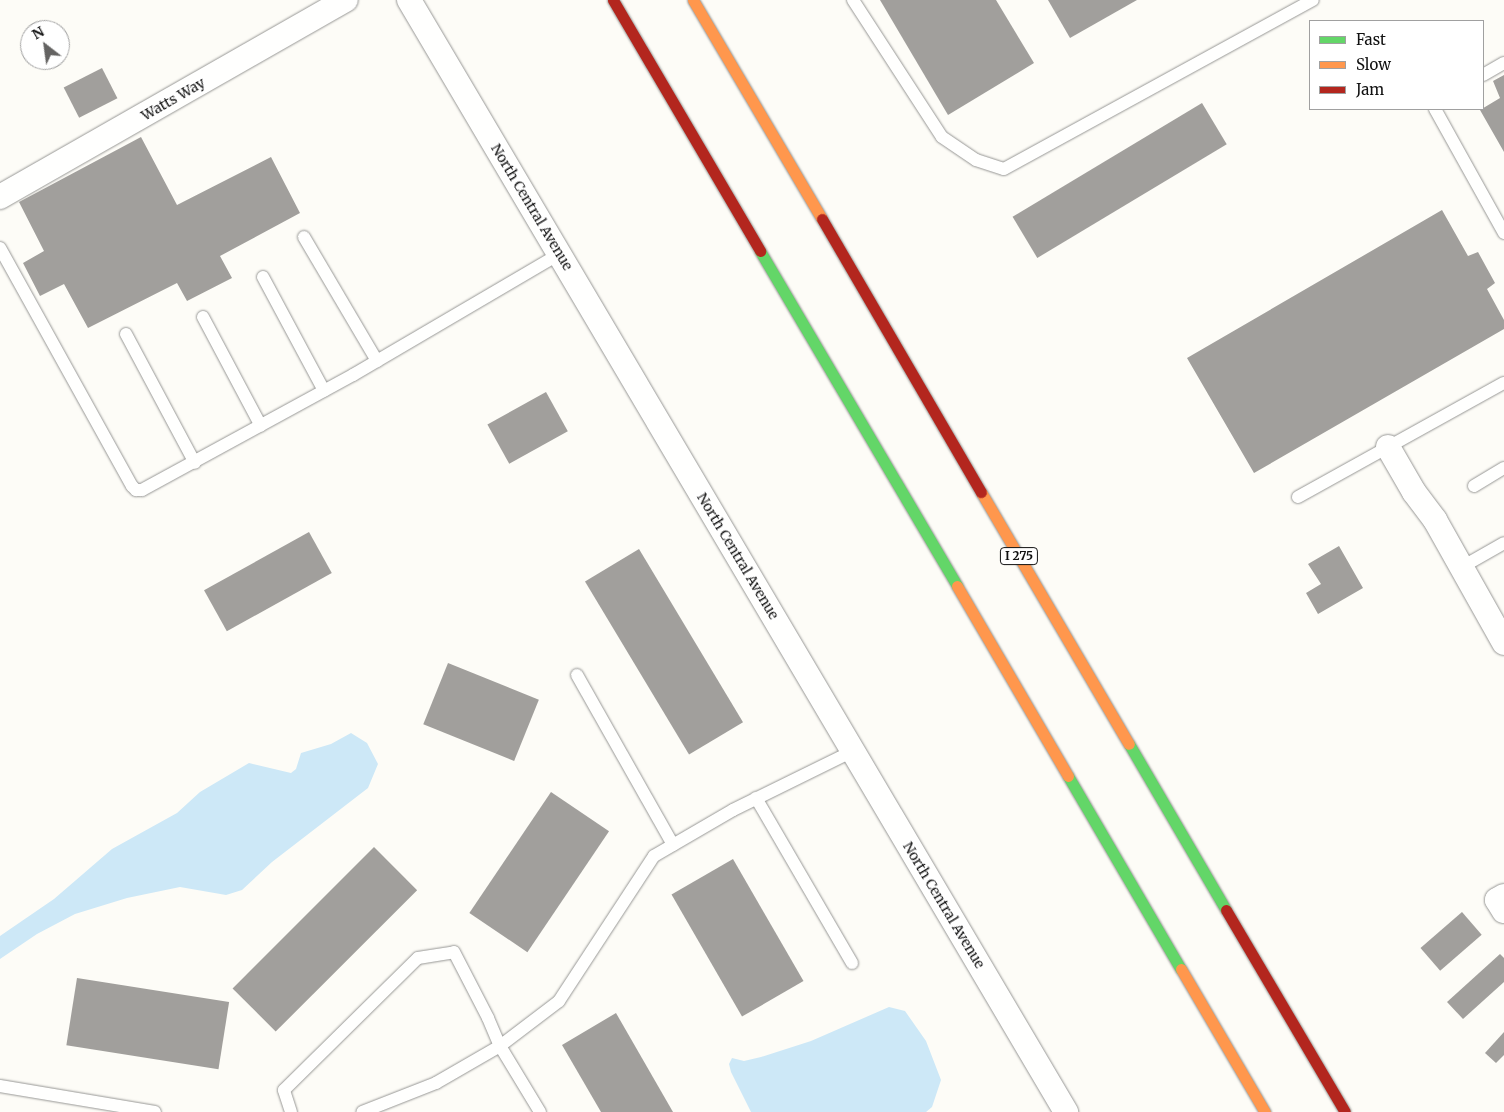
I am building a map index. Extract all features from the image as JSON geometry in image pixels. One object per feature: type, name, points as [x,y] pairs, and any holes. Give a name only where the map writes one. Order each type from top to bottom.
[{"type":"highway","points":[[613,0],[1256,1096],[1263,1112]]},
{"type":"highway","name":"I 275","points":[[694,0],[1345,1112]]},
{"type":"street","name":"Watts Way","points":[[0,197],[346,0]]},
{"type":"street","name":"North Central Avenue","points":[[409,0],[1066,1112]]},
{"type":"street","points":[[1388,447],[1414,492],[1436,520],[1504,643]]},
{"type":"street","points":[[1504,896],[1498,900],[1504,912]]},
{"type":"lane","points":[[853,0],[942,137],[976,160],[1004,169],[1312,0]]},
{"type":"lane","points":[[1484,74],[1504,63]]},
{"type":"lane","points":[[1436,110],[1504,234]]},
{"type":"lane","points":[[304,237],[377,361]]},
{"type":"lane","points":[[0,248],[132,486],[136,490],[150,488],[324,391],[559,254]]},
{"type":"lane","points":[[263,277],[324,391]]},
{"type":"lane","points":[[203,317],[261,426]]},
{"type":"lane","points":[[126,334],[195,462]]},
{"type":"lane","points":[[1298,497],[1504,383]]},
{"type":"lane","points":[[1474,486],[1504,468]]},
{"type":"lane","points":[[1462,567],[1504,543]]},
{"type":"lane","points":[[577,675],[673,845]]},
{"type":"lane","points":[[362,1112],[436,1083],[500,1046],[560,1001],[654,856],[756,798],[853,751]]},
{"type":"lane","points":[[756,798],[852,963]]},
{"type":"lane","points":[[291,1112],[284,1090],[418,958],[454,952],[488,1018],[500,1046],[540,1112]]},
{"type":"lane","points":[[0,1086],[155,1112]]},
{"type":"water","points":[[351,733],[367,743],[378,764],[368,788],[272,862],[242,890],[226,895],[180,887],[127,898],[75,914],[37,934],[0,959],[0,936],[54,899],[112,849],[177,813],[200,792],[249,763],[291,773],[296,769],[301,753],[331,744]]},
{"type":"water","points":[[889,1007],[905,1011],[926,1041],[941,1080],[932,1107],[926,1112],[751,1112],[731,1072],[729,1064],[732,1058],[744,1061],[811,1041]]},
{"type":"building","points":[[880,0],[996,0],[1034,63],[948,115]]},
{"type":"building","points":[[1048,0],[1137,0],[1070,38]]},
{"type":"building","points":[[102,68],[117,98],[79,118],[64,88]]},
{"type":"building","points":[[1504,75],[1504,152],[1480,110],[1484,110],[1484,108],[1500,98],[1493,81]]},
{"type":"building","points":[[1202,103],[1227,144],[1037,258],[1013,217]]},
{"type":"building","points":[[141,137],[177,205],[271,157],[300,213],[220,256],[232,278],[187,301],[177,283],[88,328],[64,284],[40,296],[23,263],[44,251],[19,202]]},
{"type":"building","points":[[1442,210],[1468,256],[1478,252],[1495,283],[1487,289],[1504,320],[1504,329],[1254,473],[1187,358]]},
{"type":"building","points":[[546,392],[568,431],[509,464],[487,424]]},
{"type":"building","points":[[309,532],[332,573],[227,631],[204,590]]},
{"type":"building","points":[[1339,546],[1363,588],[1318,614],[1306,593],[1321,584],[1308,564]]},
{"type":"building","points":[[639,549],[743,722],[689,755],[585,581]]},
{"type":"building","points":[[448,663],[539,700],[514,761],[423,724]]},
{"type":"building","points":[[551,792],[609,831],[527,952],[469,913]]},
{"type":"building","points":[[374,847],[417,890],[276,1032],[233,988]]},
{"type":"building","points":[[733,859],[804,981],[742,1017],[672,894]]},
{"type":"building","points":[[1462,912],[1482,935],[1440,971],[1420,948]]},
{"type":"building","points":[[1500,954],[1504,958],[1504,982],[1463,1019],[1447,1002]]},
{"type":"building","points":[[77,978],[229,1002],[218,1069],[66,1045]]},
{"type":"building","points":[[616,1013],[673,1112],[601,1112],[562,1045]]},
{"type":"building","points":[[1504,1032],[1504,1055],[1496,1063],[1485,1053]]},
{"type":"traffic: fast","points":[[760,251],[957,586]]},
{"type":"traffic: fast","points":[[1129,744],[1226,910]]},
{"type":"traffic: fast","points":[[1068,776],[1181,969]]},
{"type":"traffic: slow","points":[[693,0],[822,219]]},
{"type":"traffic: slow","points":[[981,492],[1129,744]]},
{"type":"traffic: slow","points":[[957,586],[1068,776]]},
{"type":"traffic: slow","points":[[1181,969],[1265,1112]]},
{"type":"traffic: jam","points":[[613,0],[760,251]]},
{"type":"traffic: jam","points":[[822,219],[981,492]]},
{"type":"traffic: jam","points":[[1226,910],[1345,1112]]}]
